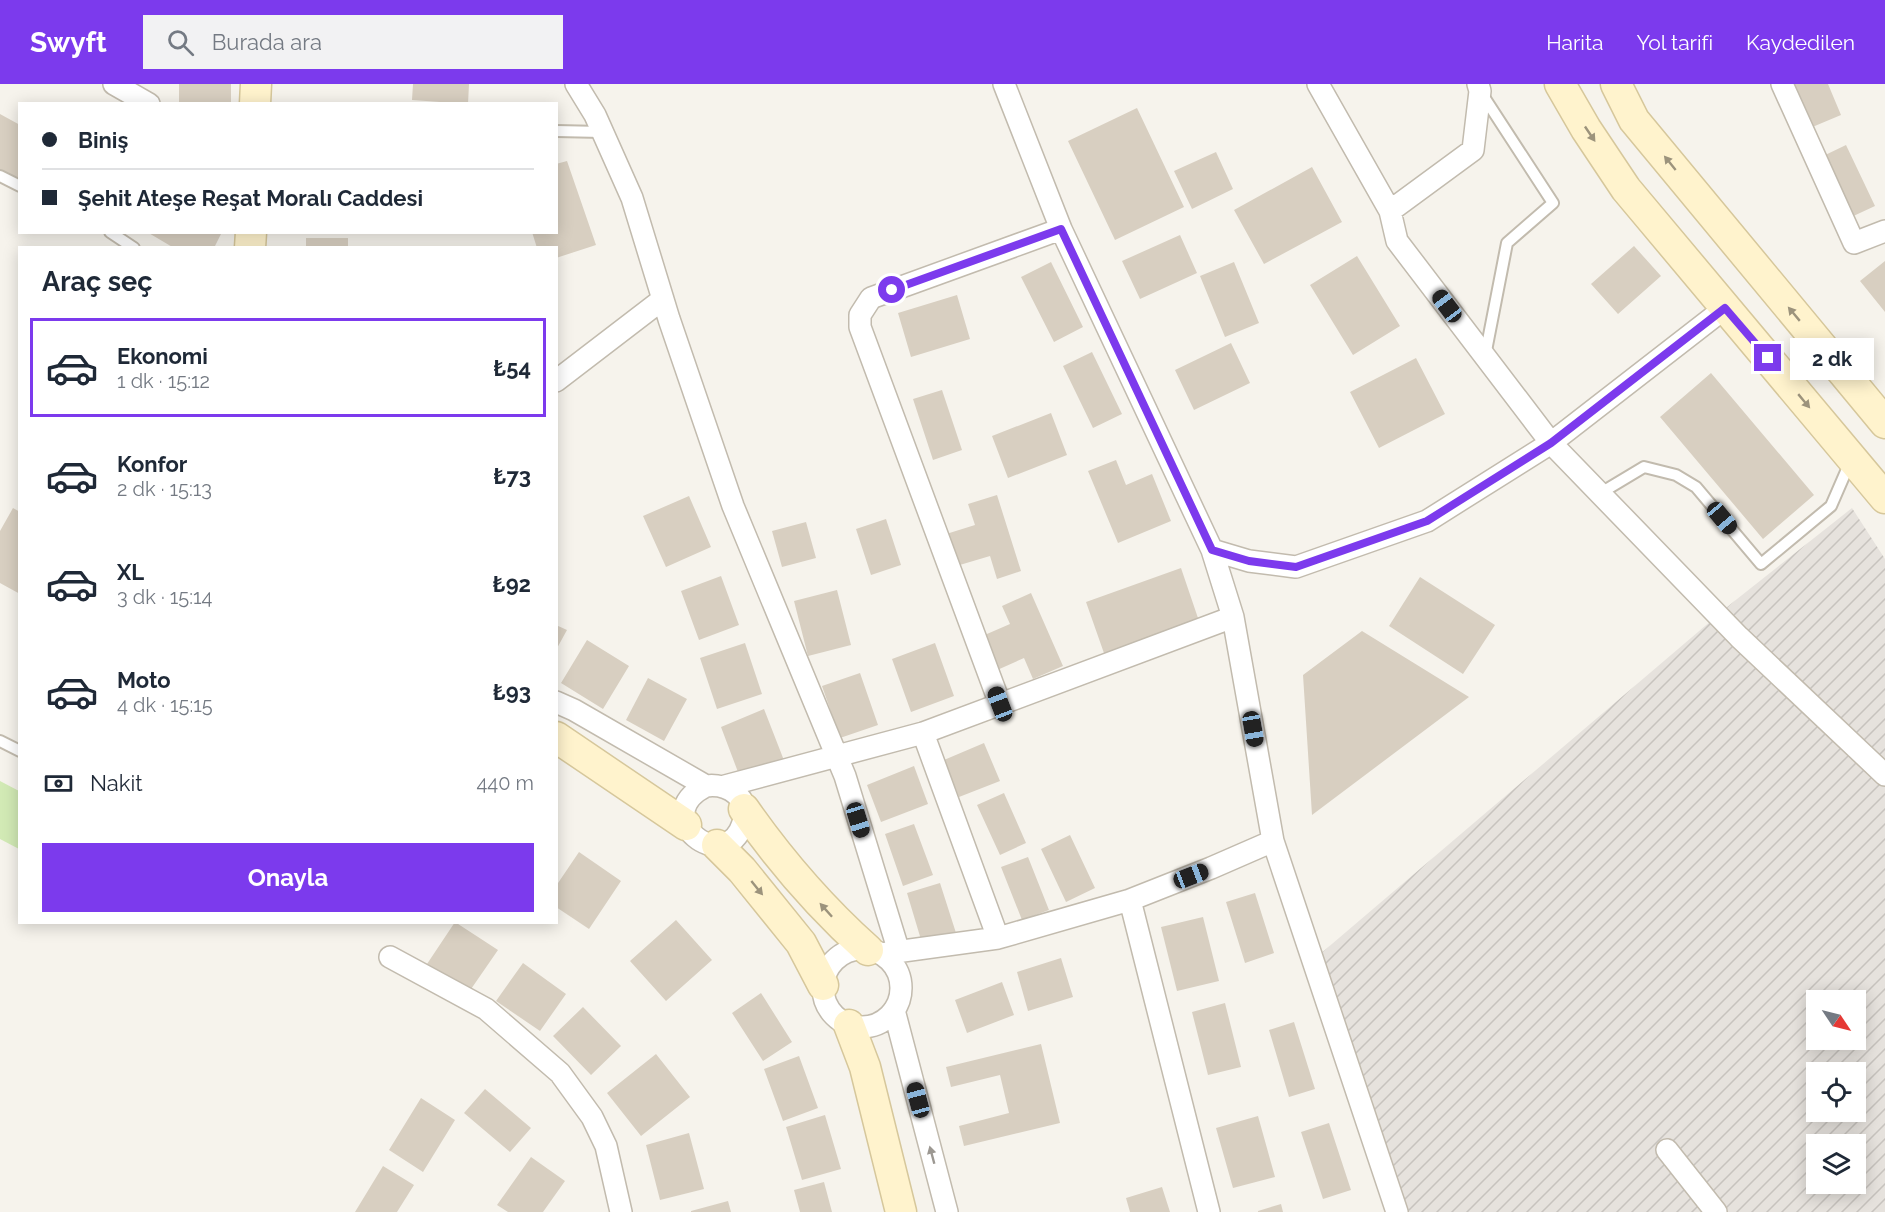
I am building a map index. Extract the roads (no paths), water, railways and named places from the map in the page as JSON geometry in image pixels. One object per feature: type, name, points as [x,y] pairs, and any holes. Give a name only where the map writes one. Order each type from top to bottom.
[{"type":"main road","points":[[255,102],[256,84]]},
{"type":"main road","points":[[1560,84],[1586,129],[1626,189],[1885,498]]},
{"type":"main road","points":[[1616,84],[1634,120],[1885,423]]},
{"type":"main road","points":[[558,738],[686,825]]},
{"type":"main road","points":[[744,809],[773,851],[837,922],[883,952]]},
{"type":"main road","points":[[717,845],[742,870],[801,943],[823,985]]},
{"type":"main road","points":[[849,1025],[865,1067],[902,1212]]},
{"type":"street","points":[[114,84],[146,102]]},
{"type":"street","points":[[576,84],[602,132],[632,198],[663,299],[733,506],[845,776],[883,952],[898,973],[900,985],[899,998],[894,1010],[874,1025],[861,1027],[849,1025],[837,1019],[829,1010],[824,998],[823,985],[826,972],[833,961],[843,954],[856,950],[883,952],[998,938],[1130,900],[1273,841]]},
{"type":"street","points":[[1004,84],[1061,229],[1212,550],[1233,618],[1273,841],[1397,1212]]},
{"type":"street","points":[[1318,84],[1390,211],[1398,241],[1551,443],[1739,637],[1885,775]]},
{"type":"street","points":[[1782,84],[1854,243],[1885,231]]},
{"type":"street","points":[[1390,211],[1473,150],[1479,88]]},
{"type":"street","points":[[1000,704],[860,327],[860,315],[871,298],[1061,229]]},
{"type":"street","points":[[558,379],[663,299]]},
{"type":"street","points":[[1212,550],[1249,561],[1296,567],[1427,521],[1551,443],[1725,308]]},
{"type":"street","points":[[558,703],[716,786],[734,792],[741,799],[744,809],[745,819],[742,829],[727,843],[717,845],[698,840],[690,834],[686,825],[686,806],[697,790],[716,786],[836,757],[923,733],[1233,618]]},
{"type":"street","points":[[923,733],[998,938]]},
{"type":"street","points":[[1130,900],[1209,1212]]},
{"type":"street","points":[[390,957],[486,1010],[560,1073],[592,1117],[606,1146],[621,1212]]},
{"type":"street","points":[[894,1010],[947,1212]]},
{"type":"street","points":[[1667,1150],[1716,1212]]},
{"type":"lane","points":[[1479,88],[1553,203],[1507,243],[1485,356]]},
{"type":"lane","points":[[558,131],[602,132]]},
{"type":"lane","points":[[0,176],[18,185]]},
{"type":"lane","points":[[113,234],[131,246]]},
{"type":"lane","points":[[1599,495],[1644,467],[1676,475],[1696,487],[1761,564],[1831,506],[1852,458]]},
{"type":"lane","points":[[0,741],[18,750]]}]
